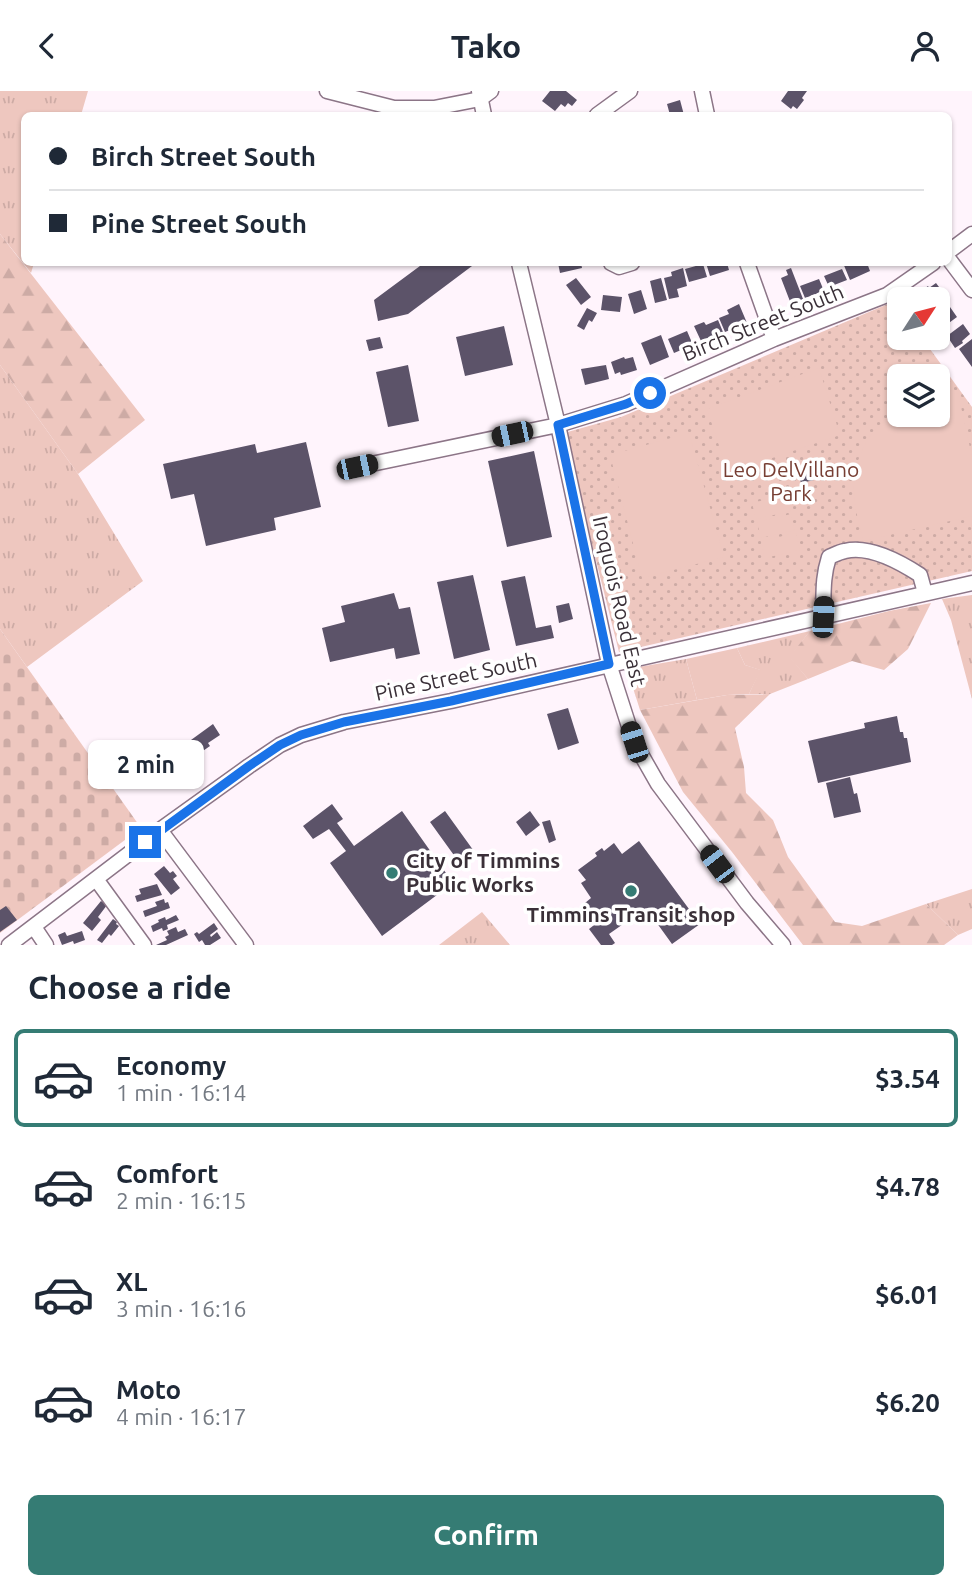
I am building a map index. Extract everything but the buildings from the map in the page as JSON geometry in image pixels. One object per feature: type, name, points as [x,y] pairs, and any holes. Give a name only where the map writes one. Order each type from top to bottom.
[{"type":"street","points":[[327,91],[394,108],[435,109],[483,94],[484,112]]},
{"type":"street","points":[[601,112],[630,91]]},
{"type":"street","points":[[702,91],[706,112]]},
{"type":"street","points":[[952,249],[972,234]]},
{"type":"street","points":[[952,263],[972,290]]},
{"type":"street","name":"Iroquois Road East","points":[[520,266],[558,425],[609,664],[634,742],[657,784],[747,903],[783,945]]},
{"type":"street","points":[[748,266],[774,339]]},
{"type":"street","name":"Birch Street South","points":[[357,467],[558,425],[626,404],[774,339],[887,295],[929,266]]},
{"type":"street","points":[[823,617],[822,584],[829,557],[847,550],[871,552],[897,560],[920,575],[925,593]]},
{"type":"street","name":"Pine Street South","points":[[9,945],[160,830],[280,745],[301,735],[344,722],[451,701],[972,583]]},
{"type":"street","points":[[160,830],[246,945]]},
{"type":"street","points":[[96,879],[144,945]]},
{"type":"street","points":[[34,927],[46,945]]},
{"type":"green space","points":[[0,91],[88,91],[82,112],[21,112],[21,260],[0,234]]},
{"type":"green space","points":[[0,234],[21,261],[21,266],[25,266],[145,420],[78,474],[0,365]]},
{"type":"green space","name":"Leo DelVillano Park","points":[[887,304],[887,350],[931,350],[941,364],[887,364],[887,427],[950,427],[950,377],[972,407],[972,571],[619,652],[564,433],[621,417]]},
{"type":"green space","points":[[0,365],[78,474],[143,581],[27,667],[0,629]]},
{"type":"green space","points":[[819,368],[840,435],[728,473],[707,409]]},
{"type":"green space","points":[[958,393],[972,457],[972,516],[863,541],[855,504],[854,479],[860,456],[871,434],[887,418],[887,427],[950,427],[950,394]]},
{"type":"green space","points":[[689,433],[724,557],[642,578],[610,455]]},
{"type":"green space","points":[[787,494],[791,511],[756,519],[752,503]]},
{"type":"green space","points":[[791,514],[795,530],[761,538],[757,522]]},
{"type":"green space","points":[[796,533],[800,550],[765,558],[761,541]]},
{"type":"green space","points":[[972,595],[972,699],[951,620],[942,599]]},
{"type":"green space","points":[[931,603],[908,649],[884,670],[852,661],[808,679],[789,657],[810,631]]},
{"type":"green space","points":[[0,629],[141,828],[0,933]]},
{"type":"green space","points":[[810,631],[790,657],[808,679],[770,694],[749,694],[760,670],[745,665],[737,648]]},
{"type":"green space","points":[[737,648],[745,665],[761,670],[749,694],[697,700],[686,659]]},
{"type":"green space","points":[[686,659],[697,700],[640,710],[627,669]]},
{"type":"green space","points":[[770,694],[735,728],[744,767],[746,793],[773,820],[788,857],[835,922],[862,926],[926,904],[958,935],[944,945],[803,945],[683,792],[640,710],[727,695]]},
{"type":"green space","points":[[972,889],[972,929],[958,935],[926,904]]},
{"type":"green space","points":[[482,912],[510,945],[439,945]]},
{"type":"place","name":"City of Timmins Public Works","points":[[392,873]]},
{"type":"place","name":"Timmins Transit shop","points":[[631,891]]},
{"type":"route","points":[[145,842],[249,766],[280,745],[301,735],[344,722],[451,701],[609,664],[558,425],[626,404],[650,393]]}]
